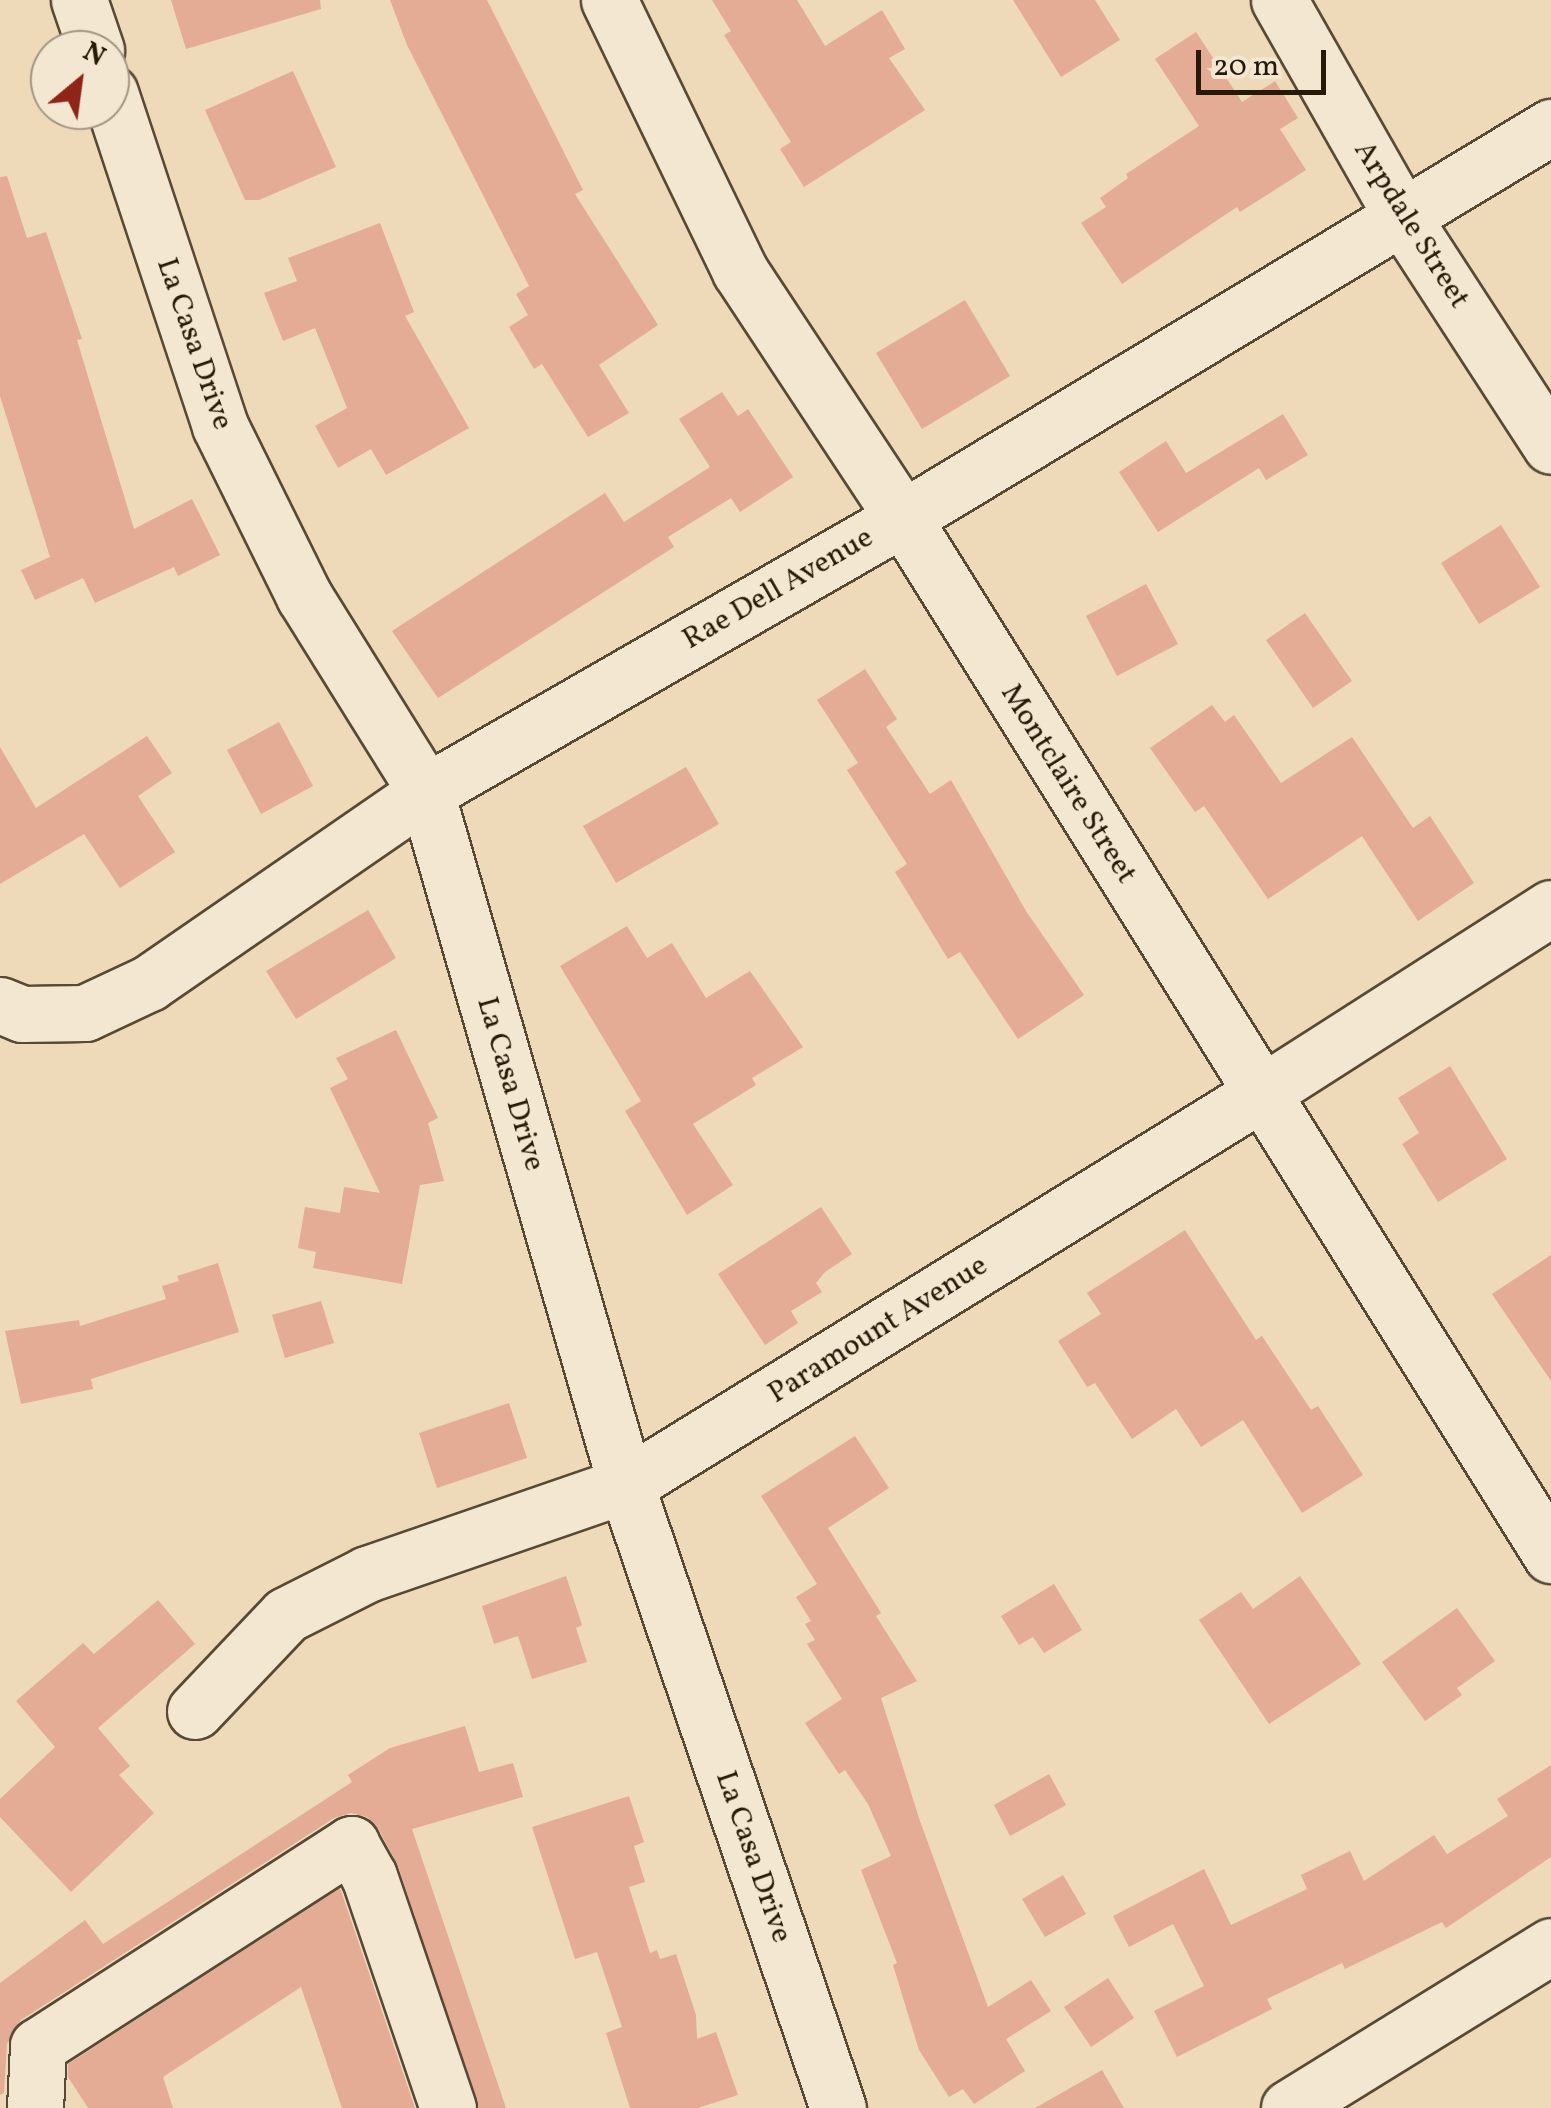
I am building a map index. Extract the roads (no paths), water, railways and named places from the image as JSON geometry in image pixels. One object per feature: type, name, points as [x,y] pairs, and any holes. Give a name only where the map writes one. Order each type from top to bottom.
[{"type":"street","points":[[80,0],[90,30]]},
{"type":"street","name":"Montclaire Street","points":[[609,0],[740,272],[903,518],[1551,1555]]},
{"type":"street","name":"Arpdale Street","points":[[1279,0],[1401,216],[1551,446]]},
{"type":"street","name":"Rae Dell Avenue","points":[[0,1006],[22,1014],[85,1013],[149,983],[426,792],[903,518],[1551,128]]},
{"type":"street","name":"La Casa Drive","points":[[122,130],[220,426],[304,596],[426,792],[626,1485],[838,2108]]},
{"type":"street","name":"Paramount Avenue","points":[[195,1712],[286,1615],[366,1574],[626,1485],[1260,1094],[1551,908]]},
{"type":"street","points":[[35,2108],[38,2046],[351,1844],[369,1876],[448,2108]]},
{"type":"street","points":[[1289,2108],[1526,1977],[1551,1946]]}]
